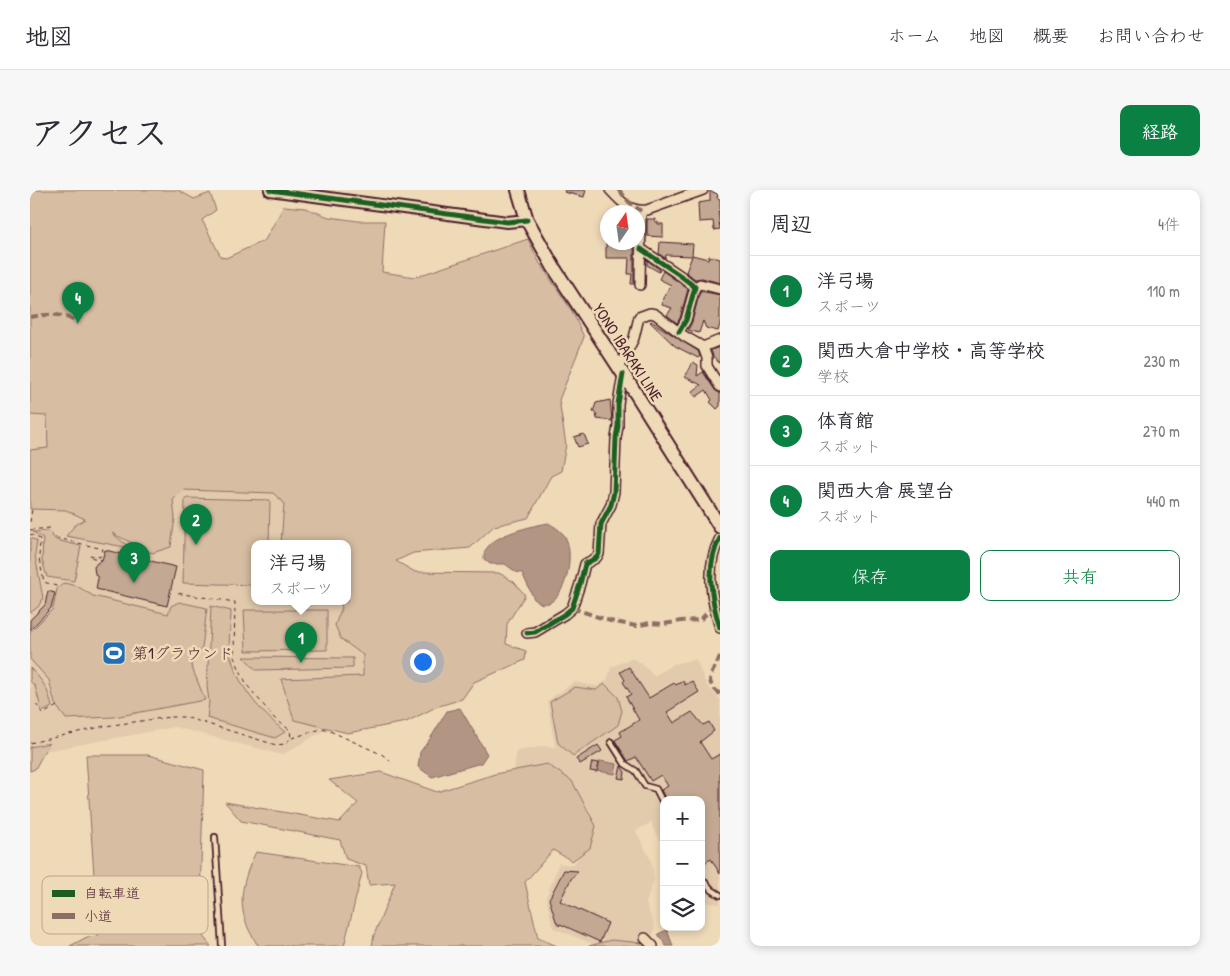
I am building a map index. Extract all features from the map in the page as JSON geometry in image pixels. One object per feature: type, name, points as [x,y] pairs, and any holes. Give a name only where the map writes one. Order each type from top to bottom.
[{"type":"main road","name":"YONO IBARAKI LINE","points":[[518,190],[527,220],[554,268],[621,371],[717,527]]},
{"type":"street","points":[[270,190],[507,222],[527,220]]},
{"type":"street","points":[[610,190],[625,205]]},
{"type":"street","points":[[645,210],[702,190]]},
{"type":"street","points":[[640,250],[640,285]]},
{"type":"street","points":[[642,250],[682,276],[695,288]]},
{"type":"street","points":[[679,332],[686,320],[695,288],[700,284],[720,289]]},
{"type":"street","points":[[527,633],[535,632],[572,608],[585,564],[596,558],[599,554],[601,524],[611,505],[614,492],[621,371],[634,338],[639,317],[650,313],[656,314],[679,332],[704,347],[707,366],[720,387]]},
{"type":"street","points":[[704,347],[720,340]]},
{"type":"street","points":[[717,527],[714,531],[720,539],[712,560],[711,577],[712,599],[720,628]]},
{"type":"street","points":[[645,938],[653,946]]},
{"type":"lane","points":[[611,742],[625,764],[636,771],[645,786],[656,789],[660,797]]},
{"type":"lane","points":[[215,836],[222,946]]},
{"type":"lane","points":[[705,882],[720,895]]},
{"type":"path","points":[[30,522],[32,509]]},
{"type":"path","points":[[30,530],[50,528],[53,537],[103,549],[100,557],[90,555],[90,557],[102,560]]},
{"type":"path","points":[[30,534],[40,539],[38,558],[44,582],[59,587]]},
{"type":"path","points":[[176,593],[235,602],[234,657],[247,686],[274,719],[290,730],[291,738]]},
{"type":"path","points":[[36,704],[43,714],[57,706]]},
{"type":"path","points":[[30,743],[105,726],[170,716],[185,717],[276,745],[285,744],[291,738],[321,729],[330,731],[383,755],[390,761]]},
{"type":"shaded area","points":[[30,190],[178,190],[194,199],[210,193],[216,210],[202,220],[221,257],[226,258],[265,240],[284,206],[305,208],[329,217],[358,221],[385,221],[382,272],[415,277],[528,239],[539,262],[572,311],[584,337],[559,400],[566,445],[561,471],[551,476],[528,518],[494,526],[470,548],[413,553],[396,561],[415,572],[499,573],[514,582],[525,595],[507,624],[506,644],[526,651],[525,660],[474,682],[462,699],[436,707],[406,722],[348,733],[294,720],[281,679],[363,676],[363,655],[341,639],[335,625],[342,607],[341,605],[351,605],[351,540],[281,540],[284,503],[273,493],[183,490],[173,500],[175,518],[171,547],[152,553],[112,533],[130,548],[66,536],[75,525],[85,519],[66,510],[30,509],[30,450],[48,448],[47,416],[30,415]]},
{"type":"shaded area","points":[[30,400],[341,487],[388,694],[282,755],[175,727],[30,754]]},
{"type":"shaded area","points":[[185,498],[270,500],[269,540],[251,540],[251,585],[183,583]]},
{"type":"shaded area","points":[[548,523],[564,535],[569,551],[569,561],[568,571],[561,591],[549,603],[542,604],[534,599],[522,573],[516,572],[505,564],[490,564],[484,559],[484,556],[486,549],[498,539],[515,531]]},
{"type":"shaded area","points":[[48,531],[56,540],[81,546],[74,581],[47,577],[42,560],[43,538],[33,532]]},
{"type":"shaded area","points":[[30,538],[37,541],[35,555],[43,598],[38,607],[30,613]]},
{"type":"shaded area","name":"第1グラウンド","points":[[64,583],[77,586],[93,596],[168,614],[171,606],[179,602],[207,608],[202,648],[191,665],[205,700],[114,717],[66,719],[55,704],[49,680],[30,659],[30,632],[53,609],[57,589]]},
{"type":"shaded area","points":[[211,606],[231,611],[229,648],[238,677],[258,706],[285,732],[275,738],[207,718]]},
{"type":"shaded area","points":[[244,610],[327,610],[327,650],[246,651]]},
{"type":"shaded area","points":[[244,657],[353,658],[353,668],[256,670]]},
{"type":"shaded area","points":[[632,658],[641,663],[654,676],[673,664],[696,659],[707,686],[720,699],[720,904],[705,902],[705,796],[660,796],[660,840],[652,827],[652,822],[636,831],[651,860],[654,879],[646,903],[655,927],[653,934],[644,946],[598,946],[553,928],[546,897],[559,863],[573,865],[587,846],[514,774],[516,751],[543,746],[555,747],[547,701],[574,682],[597,686],[607,680],[611,667]]},
{"type":"shaded area","points":[[30,668],[44,685],[49,695],[52,707],[42,712],[35,686],[30,681]]},
{"type":"shaded area","points":[[605,684],[618,697],[622,711],[618,725],[573,756],[558,743],[550,702],[575,687],[596,690]]},
{"type":"shaded area","points":[[460,708],[487,754],[481,763],[432,777],[418,767],[420,752],[447,711]]},
{"type":"shaded area","points":[[49,743],[35,769],[30,771],[30,747]]},
{"type":"shaded area","points":[[86,755],[148,755],[204,770],[201,876],[94,876]]},
{"type":"shaded area","points":[[600,761],[617,764],[615,774],[598,771]]},
{"type":"shaded area","points":[[547,764],[572,781],[596,826],[590,848],[572,861],[553,850],[525,882],[538,938],[557,946],[372,946],[374,935],[395,883],[369,885],[366,866],[346,859],[340,840],[241,821],[225,802],[340,822],[358,803],[329,780],[381,772],[437,792],[495,774]]},
{"type":"shaded area","points":[[256,852],[359,867],[362,873],[344,946],[260,946],[257,944],[247,925],[242,904],[243,886]]},
{"type":"shaded area","points":[[667,931],[673,946],[666,946],[658,934]]},
{"type":"shaded area","points":[[98,934],[201,934],[211,946],[70,946],[87,937],[98,936]]},
{"type":"shaded area","points":[[611,940],[643,943],[646,946],[589,946]]},
{"type":"building","points":[[565,190],[586,190],[584,197],[564,192]]},
{"type":"building","points":[[710,191],[718,194],[717,198],[720,199],[720,212],[718,211],[720,229],[714,230],[713,221],[699,222],[698,203],[710,201]]},
{"type":"building","points":[[647,219],[655,219],[655,222],[658,222],[658,224],[663,224],[663,237],[647,236]]},
{"type":"building","points":[[660,242],[693,244],[692,255],[708,259],[709,256],[720,259],[720,283],[702,278],[695,279],[686,272],[692,256],[666,255],[665,258],[659,254]]},
{"type":"building","points":[[606,250],[634,250],[634,284],[631,284],[632,274],[628,274],[629,258],[606,258]]},
{"type":"building","points":[[647,260],[660,270],[659,272],[647,265]]},
{"type":"building","points":[[663,271],[688,289],[677,323],[667,315],[672,308],[662,305],[663,298],[671,285],[659,279]]},
{"type":"building","points":[[700,291],[720,295],[720,324],[718,331],[706,328],[703,321],[699,333],[688,330]]},
{"type":"building","points":[[651,321],[698,351],[700,356],[698,358],[675,346]]},
{"type":"building","points":[[720,347],[720,364],[713,356],[711,350]]},
{"type":"building","points":[[693,362],[698,365],[697,376],[703,372],[715,390],[720,393],[720,406],[717,409],[710,402],[712,400],[706,390],[696,397],[692,392],[701,385],[685,377]]},
{"type":"building","points":[[610,400],[612,421],[597,419],[596,413],[593,412],[596,403]]},
{"type":"building","points":[[584,434],[588,444],[578,447],[574,437]]},
{"type":"building","points":[[105,550],[176,567],[167,606],[96,589],[98,578],[94,567],[102,560]]},
{"type":"building","points":[[48,591],[55,593],[51,608],[30,630],[30,620],[45,605]]},
{"type":"building","points":[[629,667],[649,698],[674,683],[676,685],[683,681],[685,685],[692,681],[699,692],[667,712],[674,723],[692,712],[703,725],[709,722],[714,731],[700,742],[711,759],[720,754],[720,874],[711,859],[705,863],[705,796],[664,796],[661,790],[668,786],[661,775],[651,781],[636,757],[628,761],[615,740],[622,736],[620,732],[639,720],[626,697],[631,694],[623,682],[625,680],[620,672]]},
{"type":"building","points":[[598,745],[602,751],[580,764],[576,759]]},
{"type":"building","points":[[592,762],[599,763],[597,772],[590,771]]},
{"type":"building","points":[[621,766],[625,772],[624,779],[618,778]]},
{"type":"building","points":[[564,870],[578,871],[571,879],[560,901],[608,923],[600,942],[560,924],[559,926],[556,921],[549,899]]},
{"type":"marked path","points":[[619,190],[633,205]]},
{"type":"marked path","points":[[30,317],[60,315],[78,323]]},
{"type":"marked path","points":[[572,608],[610,621],[636,626],[650,623],[664,624],[700,620],[714,606]]},
{"type":"marked path","points":[[720,656],[710,680],[714,689],[720,694]]},
{"type":"cycle path","points":[[270,190],[507,222],[527,220]]},
{"type":"cycle path","points":[[642,250],[695,287],[686,320],[679,332]]},
{"type":"cycle path","points":[[527,633],[535,632],[572,608],[585,564],[596,558],[599,554],[601,524],[611,505],[614,492],[618,404],[623,374]]},
{"type":"cycle path","points":[[720,538],[715,549],[711,571],[712,594],[720,628]]},
{"type":"place","name":"関西大倉 展望台","points":[[78,323]]},
{"type":"place","name":"関西大倉中学校・高等学校","points":[[196,545]]},
{"type":"place","name":"体育館","points":[[134,583]]},
{"type":"place","name":"第1グラウンド","points":[[114,653]]},
{"type":"place","name":"洋弓場","points":[[301,663]]}]
